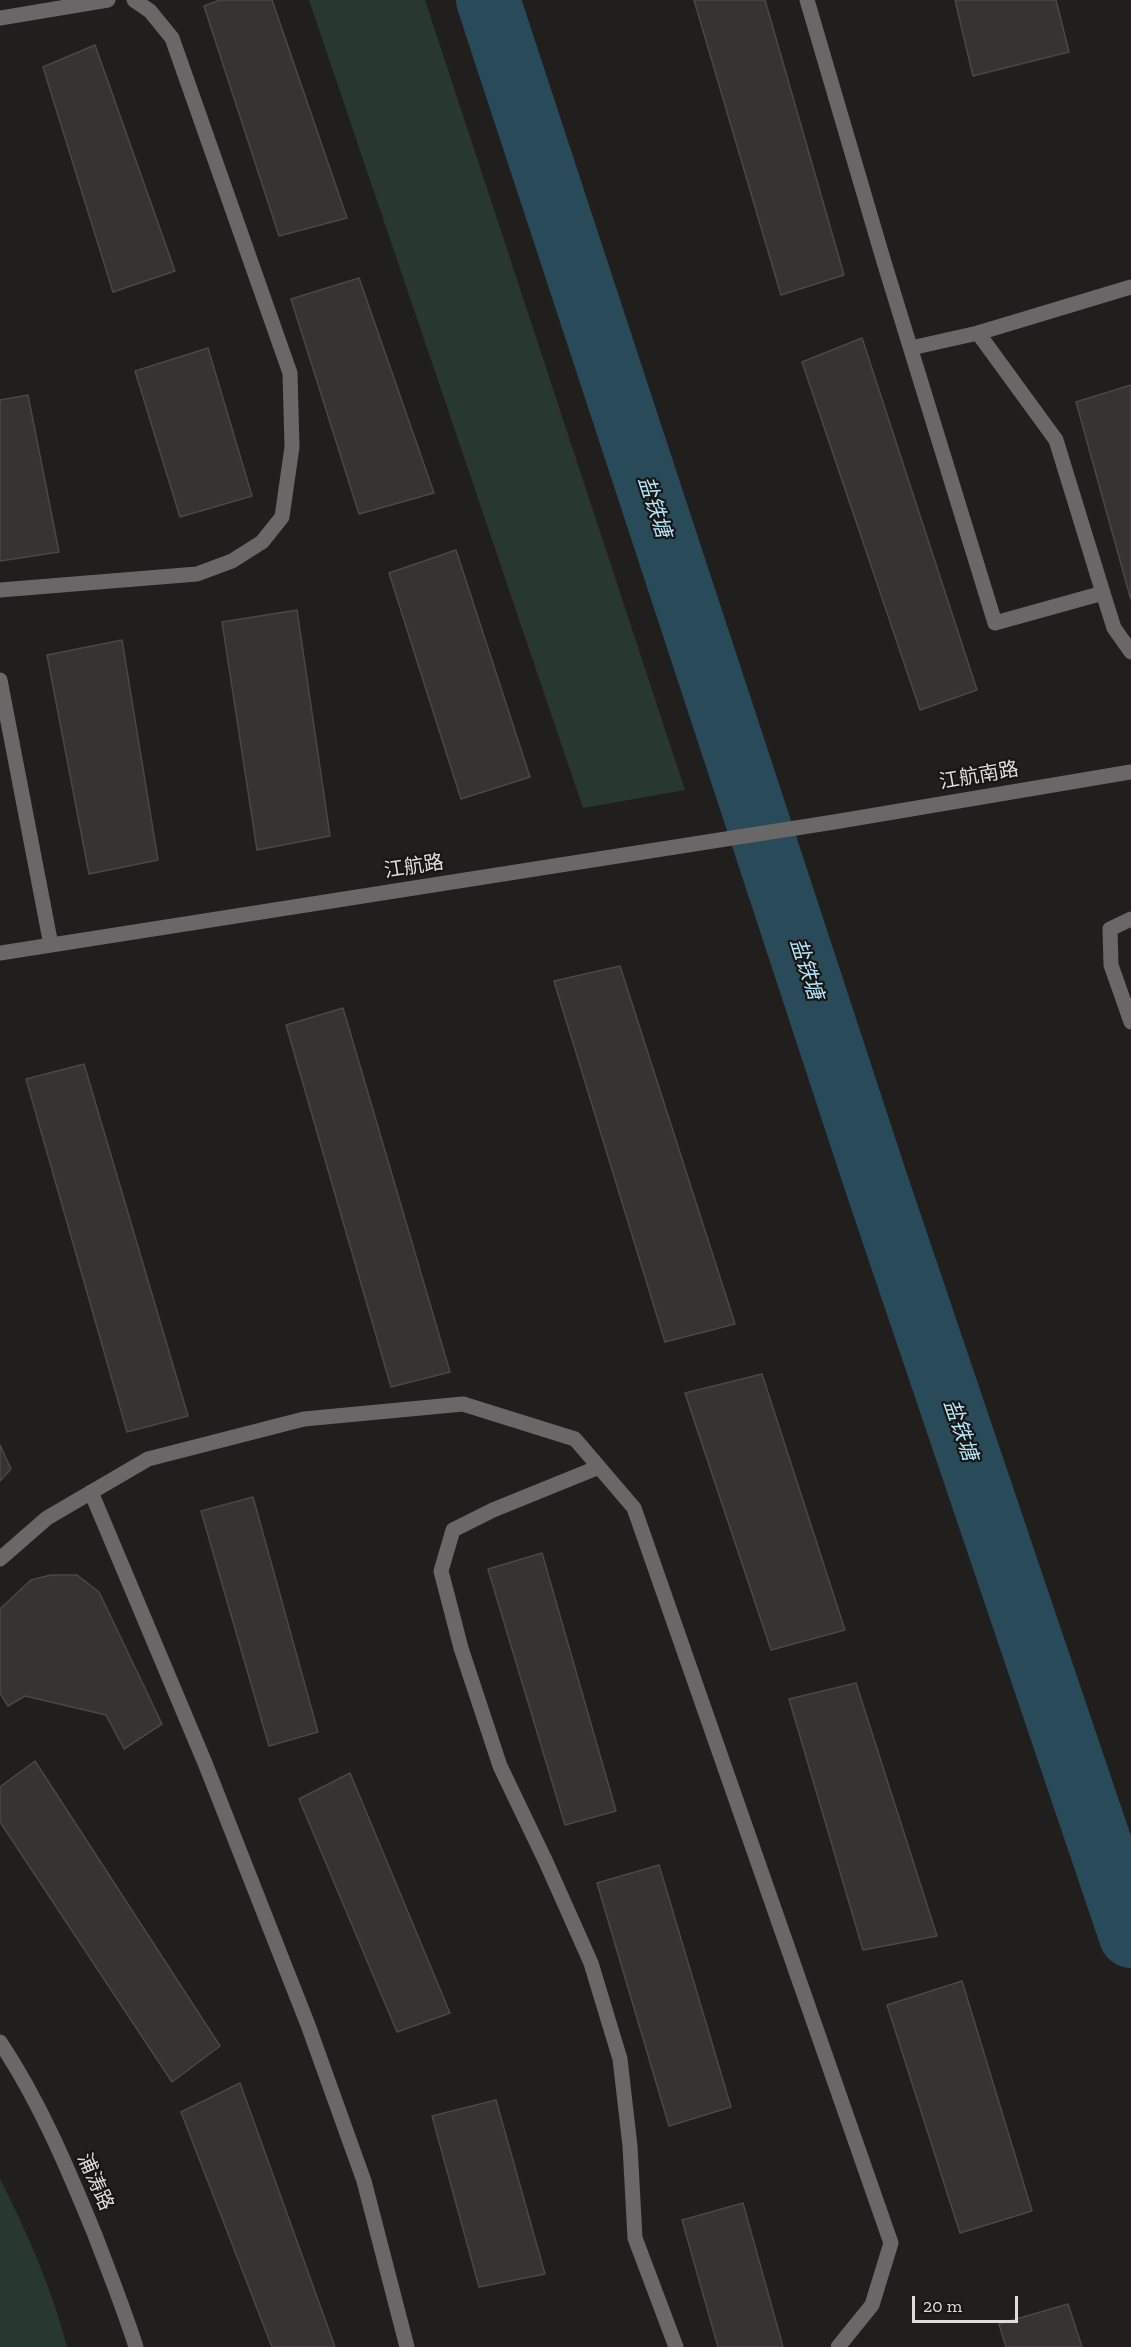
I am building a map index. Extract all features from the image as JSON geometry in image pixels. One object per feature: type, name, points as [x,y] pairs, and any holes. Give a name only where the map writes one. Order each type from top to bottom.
[{"type":"street","points":[[0,18],[108,0]]},
{"type":"street","points":[[0,590],[197,574],[232,561],[262,542],[282,517],[292,447],[290,373],[172,38],[150,11],[134,0]]},
{"type":"street","points":[[807,0],[995,623],[1103,593]]},
{"type":"street","points":[[911,348],[978,333],[1131,287]]},
{"type":"street","points":[[978,333],[1056,440],[1114,628],[1131,652]]},
{"type":"street","points":[[0,680],[51,945]]},
{"type":"street","name":"江航南路","points":[[834,822],[1131,772]]},
{"type":"street","name":"江航路","points":[[0,953],[834,822]]},
{"type":"street","points":[[1131,919],[1110,929],[1111,965],[1131,1022]]},
{"type":"street","points":[[0,1559],[47,1518],[148,1459],[304,1419],[463,1404],[575,1439],[634,1508],[891,2242],[872,2305],[838,2347]]},
{"type":"street","points":[[599,1467],[493,1510],[453,1530],[441,1571],[460,1647],[500,1766],[546,1862],[594,1974],[620,2060],[630,2146],[635,2238],[676,2347]]},
{"type":"street","points":[[91,1492],[205,1763],[308,2025],[364,2181],[407,2347]]},
{"type":"street","name":"浦涛路","points":[[0,2042],[24,2078],[77,2191],[126,2313],[136,2347]]},
{"type":"green space","points":[[309,0],[425,0],[685,790],[583,808]]},
{"type":"green space","points":[[0,2179],[38,2261],[67,2347],[0,2347]]},
{"type":"building","points":[[220,0],[272,0],[347,218],[279,236],[204,6]]},
{"type":"building","points":[[694,0],[765,0],[844,275],[781,295]]},
{"type":"building","points":[[955,0],[1056,0],[1069,52],[973,76]]},
{"type":"building","points":[[95,45],[175,271],[113,292],[43,67]]},
{"type":"building","points":[[359,278],[434,493],[359,514],[291,299]]},
{"type":"building","points":[[862,338],[977,690],[920,710],[802,362]]},
{"type":"building","points":[[208,348],[252,496],[180,517],[135,371]]},
{"type":"building","points":[[1131,385],[1131,600],[1076,402]]},
{"type":"building","points":[[28,395],[59,552],[0,561],[0,400]]},
{"type":"building","points":[[456,550],[530,777],[461,799],[389,573]]},
{"type":"building","points":[[297,610],[330,836],[257,850],[222,622]]},
{"type":"building","points":[[122,640],[158,860],[89,874],[47,655]]},
{"type":"building","points":[[620,966],[735,1324],[665,1342],[554,981]]},
{"type":"building","points":[[343,1008],[450,1372],[391,1387],[286,1025]]},
{"type":"building","points":[[84,1064],[188,1416],[127,1432],[26,1079]]},
{"type":"building","points":[[762,1374],[845,1630],[771,1650],[685,1393]]},
{"type":"building","points":[[0,1445],[11,1469],[0,1481]]},
{"type":"building","points":[[253,1497],[318,1732],[269,1746],[201,1511]]},
{"type":"building","points":[[542,1553],[616,1811],[565,1825],[488,1569]]},
{"type":"building","points":[[51,1575],[77,1575],[99,1592],[162,1724],[124,1749],[106,1715],[25,1696],[8,1706],[0,1693],[0,1609],[31,1580]]},
{"type":"building","points":[[856,1683],[937,1936],[863,1950],[789,1699]]},
{"type":"building","points":[[35,1761],[220,2046],[172,2082],[0,1822],[0,1787]]},
{"type":"building","points":[[350,1773],[450,2013],[397,2032],[299,1799]]},
{"type":"building","points":[[659,1865],[731,2107],[669,2126],[597,1883]]},
{"type":"building","points":[[962,1981],[1032,2211],[960,2233],[887,2005]]},
{"type":"building","points":[[240,2083],[335,2347],[272,2347],[181,2112]]},
{"type":"building","points":[[496,2100],[545,2274],[479,2287],[432,2116]]},
{"type":"building","points":[[743,2203],[783,2347],[718,2347],[682,2220]]},
{"type":"building","points":[[1068,2304],[1082,2347],[1006,2347],[999,2324]]},
{"type":"waterway","name":"盐铁塘","points":[[488,0],[876,1182],[1131,1936]]}]
